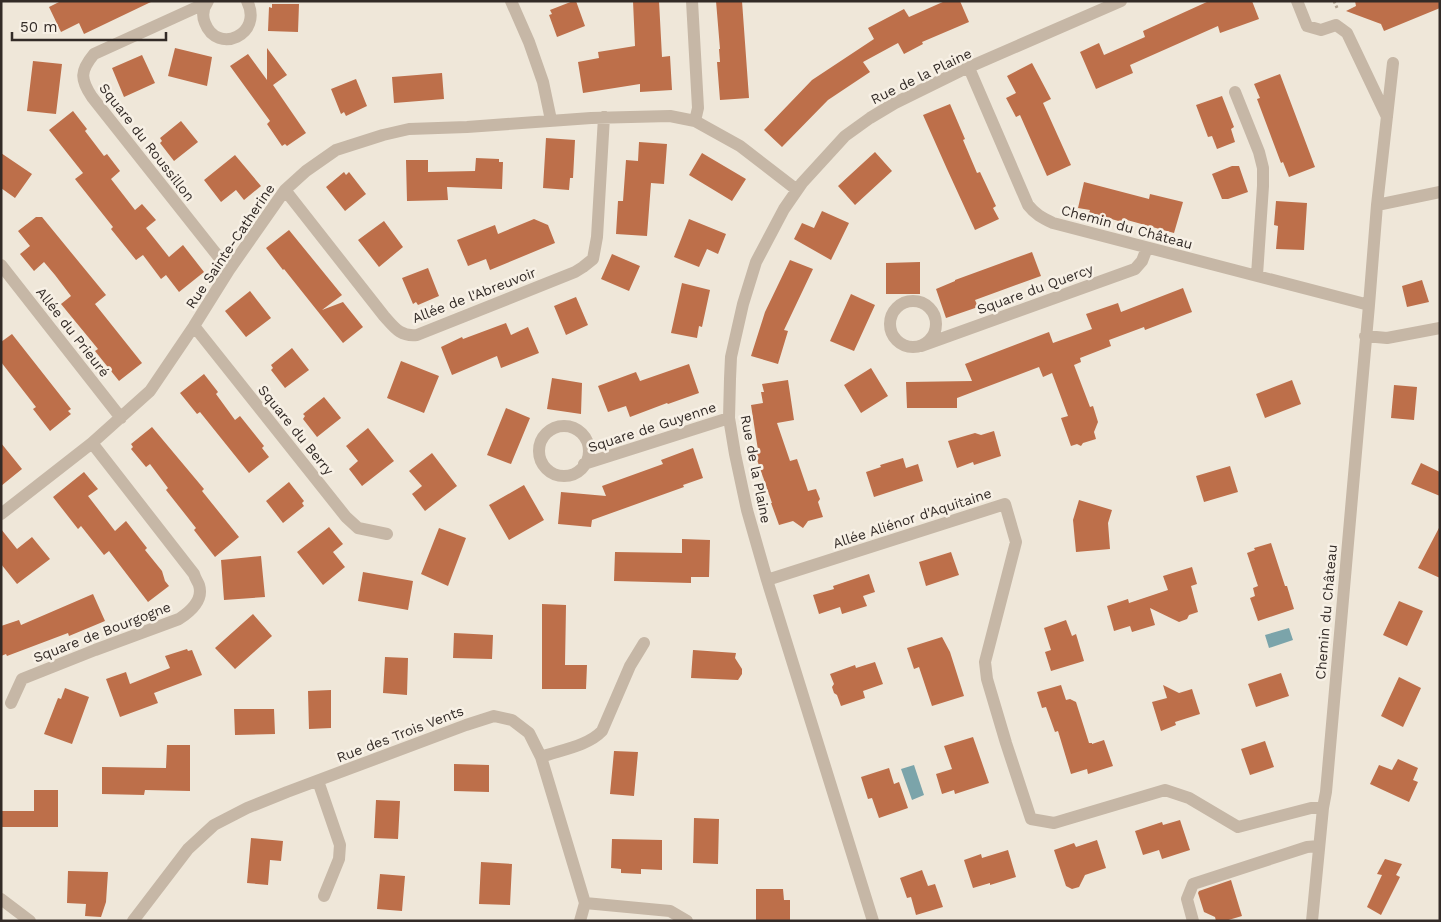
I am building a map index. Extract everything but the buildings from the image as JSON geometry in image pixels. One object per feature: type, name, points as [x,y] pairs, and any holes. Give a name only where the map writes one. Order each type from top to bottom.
[{"type":"street","name":"Square du Roussillon","points":[[207,2],[203,15],[208,29],[213,35],[229,39],[237,37],[249,26],[252,18],[247,1]]},
{"type":"street","points":[[511,1],[529,42],[543,82],[551,120]]},
{"type":"street","points":[[692,1],[698,108],[695,120]]},
{"type":"street","name":"Rue de la Plaine","points":[[873,921],[767,580],[747,510],[735,454],[729,418],[731,357],[745,297],[756,262],[784,209],[797,190],[846,136],[894,103],[1122,1]]},
{"type":"street","points":[[1296,1],[1307,26],[1321,30],[1336,25],[1347,33],[1387,117]]},
{"type":"street","name":"Square du Roussillon","points":[[207,2],[94,54],[86,64],[83,74],[84,85],[92,97],[228,270]]},
{"type":"street","name":"Chemin du Château","points":[[1312,921],[1377,205],[1393,63]]},
{"type":"street","name":"Chemin du Château","points":[[969,68],[1028,205],[1042,218],[1053,223],[1369,305]]},
{"type":"street","points":[[1236,92],[1259,152],[1263,168],[1264,186],[1257,275]]},
{"type":"street","name":"Rue Sainte-Catherine","points":[[1,514],[92,443],[150,391],[194,326],[228,270],[285,190],[306,171],[336,150],[382,135],[409,130],[604,117],[670,116],[695,120],[740,146],[797,190]]},
{"type":"street","name":"Allée de l'Abreuvoir","points":[[285,190],[384,316],[401,333],[409,336],[417,335],[574,272],[592,259],[597,238],[604,117]]},
{"type":"street","points":[[1377,205],[1440,192]]},
{"type":"street","name":"Square du Quercy","points":[[921,346],[1135,269],[1142,261],[1147,248]]},
{"type":"street","name":"Allée du Prieuré","points":[[1,265],[122,418]]},
{"type":"street","name":"Square du Berry","points":[[194,326],[346,517],[358,528],[387,534]]},
{"type":"street","points":[[1365,336],[1387,338],[1440,328]]},
{"type":"street","name":"Square de Guyenne","points":[[584,464],[729,418]]},
{"type":"street","name":"Square de Bourgogne","points":[[11,703],[22,679],[179,619],[190,612],[200,597],[200,586],[194,574],[92,443]]},
{"type":"street","name":"Allée Aliénor d'Aquitaine","points":[[767,580],[1005,504],[1016,542],[985,662],[987,679],[1031,819],[1054,823],[1165,790],[1189,798],[1238,827],[1311,808],[1323,808]]},
{"type":"street","points":[[541,756],[594,739],[602,731],[630,666],[644,643]]},
{"type":"street","name":"Rue des Trois Vents","points":[[133,921],[188,849],[214,825],[247,808],[466,724],[494,716],[512,720],[529,733],[541,756],[585,903]]},
{"type":"street","points":[[318,781],[340,845],[339,859],[324,896]]},
{"type":"street","points":[[1194,921],[1187,899],[1193,884],[1307,847],[1319,846]]},
{"type":"street","points":[[1,899],[30,921]]},
{"type":"street","points":[[580,921],[585,903],[670,911],[687,921]]},
{"type":"water","points":[[1289,628],[1293,640],[1269,648],[1265,635]]},
{"type":"water","points":[[914,765],[924,795],[912,800],[901,769]]}]
